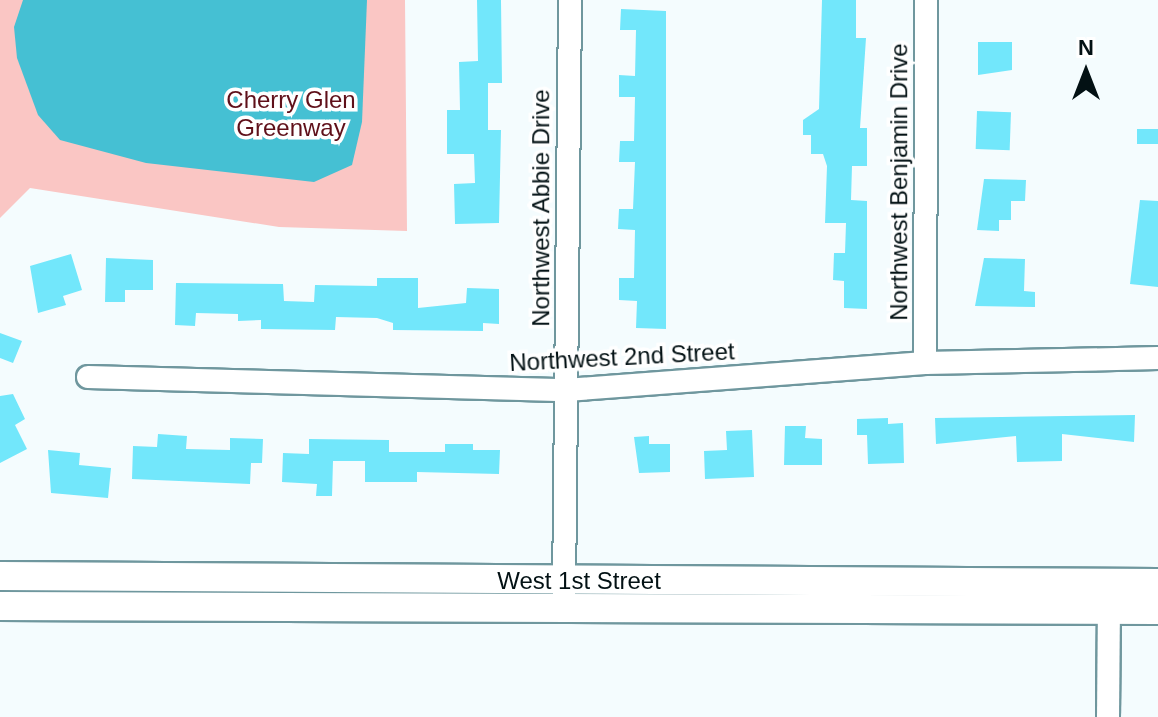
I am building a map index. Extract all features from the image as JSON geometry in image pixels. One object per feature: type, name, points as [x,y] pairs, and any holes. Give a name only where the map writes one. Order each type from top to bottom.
[{"type":"main road","name":"West 1st Street","points":[[0,576],[564,595]]},
{"type":"main road","name":"West 1st Street","points":[[1109,597],[1158,583]]},
{"type":"main road","name":"West 1st Street","points":[[0,606],[564,595],[1109,597],[1158,610]]},
{"type":"street","name":"Northwest Abbie Drive","points":[[564,595],[570,0]]},
{"type":"street","name":"Northwest Benjamin Drive","points":[[925,363],[926,0]]},
{"type":"street","name":"Northwest 2nd Street","points":[[88,377],[566,390],[925,363],[1158,358]]},
{"type":"street","points":[[1108,717],[1109,597]]},
{"type":"green space","name":"Cherry Glen Greenway","points":[[0,0],[405,0],[407,231],[279,227],[30,188],[0,218]]},
{"type":"water","name":"Cherry Glen Greenway","points":[[23,0],[367,0],[362,122],[352,165],[314,182],[146,163],[60,140],[38,115],[17,58],[14,27]]},
{"type":"building","points":[[477,0],[501,0],[502,83],[488,83],[488,130],[501,130],[499,223],[455,224],[454,184],[475,183],[474,154],[447,154],[447,110],[460,110],[459,62],[478,61]]},
{"type":"building","points":[[822,0],[856,0],[856,38],[866,38],[860,128],[867,128],[867,166],[852,166],[851,200],[867,201],[867,309],[844,308],[844,281],[833,280],[834,253],[845,253],[846,223],[825,223],[827,166],[823,154],[811,154],[811,135],[803,135],[803,120],[819,109]]},
{"type":"building","points":[[621,9],[666,11],[666,329],[636,328],[637,301],[619,300],[619,278],[634,278],[635,230],[618,229],[619,209],[633,209],[635,162],[619,162],[620,141],[634,141],[635,97],[619,97],[619,75],[635,76],[636,30],[620,30]]},
{"type":"building","points":[[978,42],[1012,42],[1012,70],[978,75]]},
{"type":"building","points":[[977,111],[1011,112],[1010,150],[976,149]]},
{"type":"building","points":[[1137,129],[1158,129],[1158,144],[1137,144]]},
{"type":"building","points":[[984,179],[1026,180],[1025,201],[1011,201],[1011,220],[999,220],[999,231],[977,230]]},
{"type":"building","points":[[1140,200],[1158,201],[1158,287],[1130,284]]},
{"type":"building","points":[[71,254],[82,290],[63,296],[66,305],[38,313],[30,266]]},
{"type":"building","points":[[106,258],[153,260],[153,290],[125,290],[125,302],[105,302]]},
{"type":"building","points":[[984,258],[1025,259],[1024,291],[1035,292],[1035,307],[975,306]]},
{"type":"building","points":[[377,278],[418,278],[418,308],[466,303],[467,288],[499,289],[499,324],[483,323],[483,331],[393,330],[393,323],[377,318],[336,317],[335,330],[261,329],[261,320],[238,321],[238,314],[196,313],[195,326],[175,325],[176,283],[283,284],[284,301],[314,302],[315,285],[377,286]]},
{"type":"building","points":[[0,333],[22,341],[13,363],[0,358]]},
{"type":"building","points":[[13,394],[25,419],[15,425],[27,449],[0,463],[0,396]]},
{"type":"building","points":[[1135,415],[1134,442],[1062,434],[1062,461],[1017,462],[1016,436],[936,444],[935,418]]},
{"type":"building","points":[[888,418],[888,424],[903,423],[904,463],[868,464],[867,435],[857,435],[857,419]]},
{"type":"building","points":[[785,426],[806,426],[805,438],[822,439],[822,465],[784,465]]},
{"type":"building","points":[[752,430],[754,477],[705,479],[704,451],[727,450],[726,431]]},
{"type":"building","points":[[158,434],[187,436],[186,449],[230,450],[230,438],[263,439],[262,463],[251,463],[250,484],[132,479],[133,446],[157,447]]},
{"type":"building","points":[[649,436],[649,444],[670,444],[670,472],[639,473],[634,437]]},
{"type":"building","points":[[309,439],[389,440],[389,452],[445,452],[445,444],[473,444],[473,450],[500,450],[499,474],[417,472],[417,482],[365,482],[365,461],[333,461],[332,496],[316,496],[317,484],[282,482],[283,453],[309,454]]},
{"type":"building","points":[[48,450],[80,453],[79,465],[111,468],[108,498],[51,493]]}]
